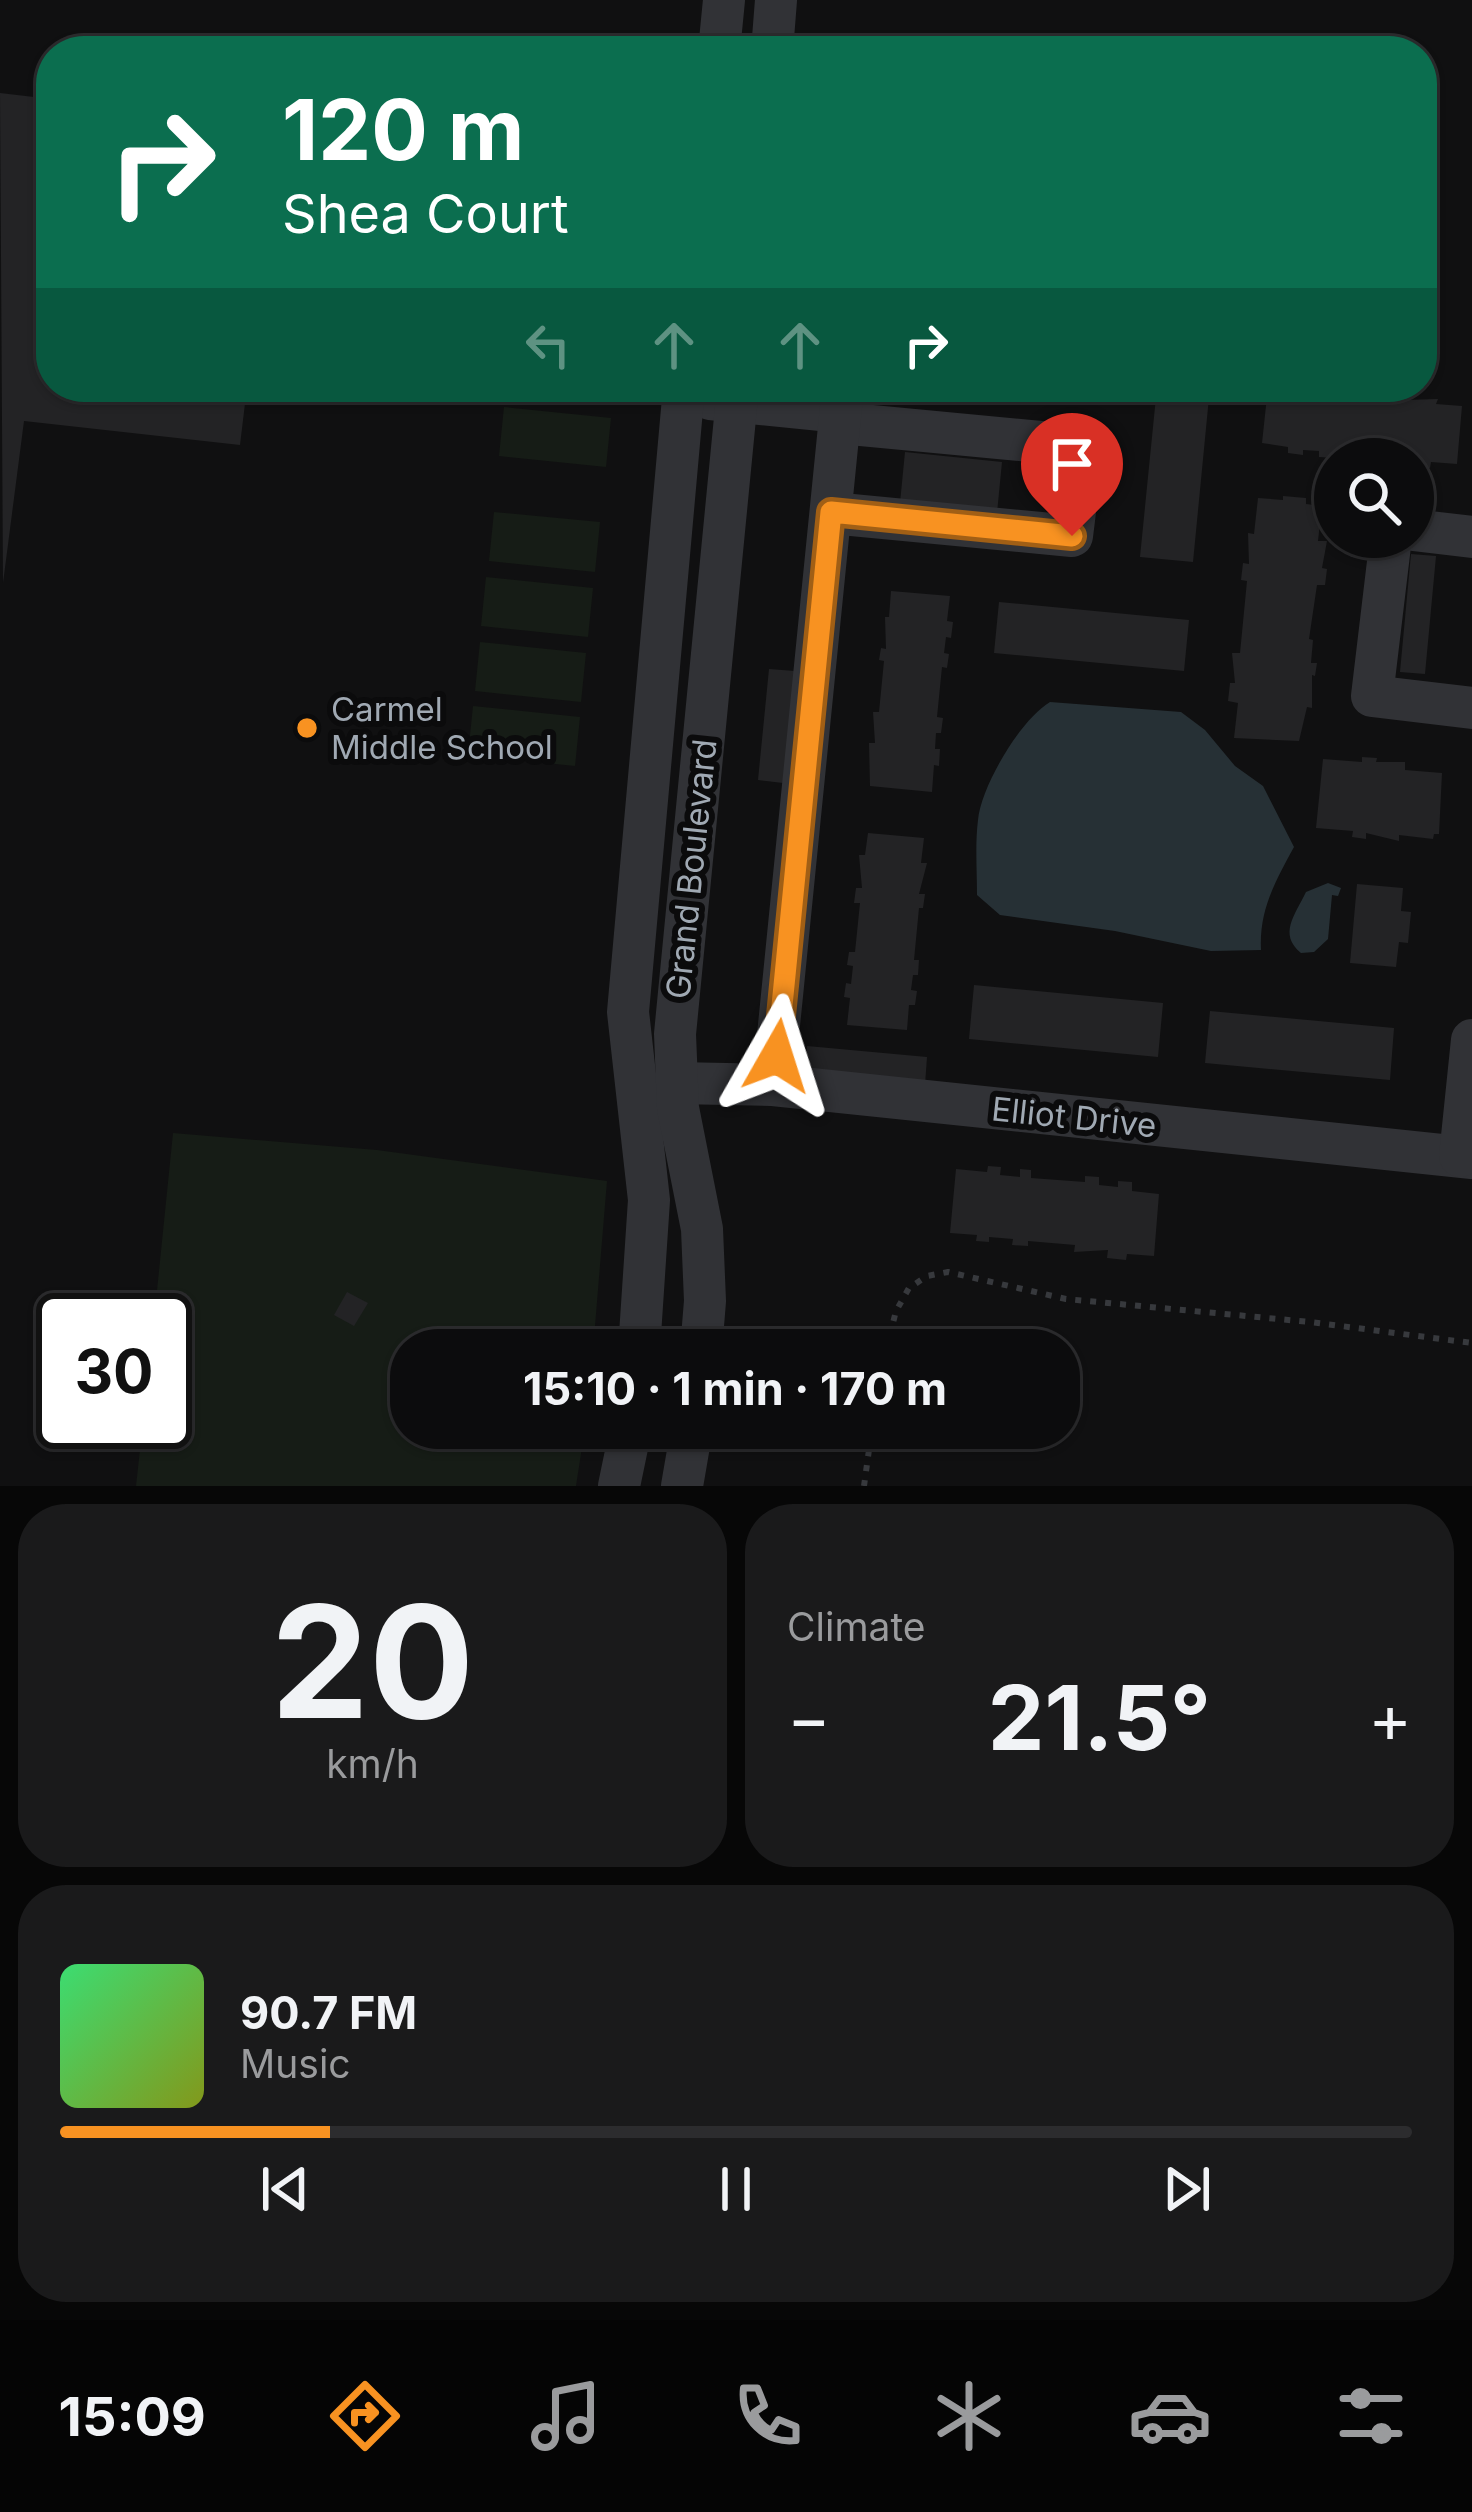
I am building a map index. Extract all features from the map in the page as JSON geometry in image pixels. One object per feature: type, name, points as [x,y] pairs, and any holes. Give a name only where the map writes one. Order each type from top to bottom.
[{"type":"street","points":[[720,36],[724,0]]},
{"type":"street","points":[[773,36],[776,0]]},
{"type":"street","name":"Grand Boulevard","points":[[641,1329],[650,1200],[628,1012],[683,402]]},
{"type":"street","name":"Grand Boulevard","points":[[703,1329],[702,1228],[676,1083],[676,1015],[736,402]]},
{"type":"street","points":[[798,402],[1083,446],[1072,536],[831,512]]},
{"type":"street","points":[[773,1085],[841,407]]},
{"type":"street","points":[[1434,532],[1472,537]]},
{"type":"street","points":[[1388,558],[1372,696],[1472,708]]},
{"type":"street","points":[[1466,1157],[1472,1040]]},
{"type":"street","name":"Elliot Drive","points":[[676,1083],[773,1085],[1466,1157]]},
{"type":"street","points":[[619,1486],[627,1449]]},
{"type":"street","points":[[682,1486],[688,1449]]},
{"type":"path","points":[[891,1329],[908,1288],[927,1276],[948,1272],[1066,1299],[1472,1343]]},
{"type":"path","points":[[864,1486],[869,1449]]},
{"type":"shaded area","points":[[504,407],[611,418],[606,467],[499,456]]},
{"type":"shaded area","points":[[494,512],[600,522],[595,572],[489,561]]},
{"type":"shaded area","points":[[486,577],[593,588],[588,637],[481,626]]},
{"type":"shaded area","points":[[480,642],[586,653],[581,702],[475,691]]},
{"type":"shaded area","points":[[1050,702],[1181,712],[1205,730],[1235,766],[1263,786],[1294,847],[1266,909],[1261,950],[1211,951],[1000,915],[977,895],[977,829],[986,790],[1015,738]]},
{"type":"shaded area","points":[[473,706],[580,717],[575,766],[468,755]]},
{"type":"shaded area","points":[[1328,883],[1341,888],[1338,896],[1332,895],[1328,939],[1314,952],[1301,953],[1291,939],[1294,916],[1306,892]]},
{"type":"shaded area","points":[[173,1133],[377,1150],[607,1181],[595,1329],[390,1329],[390,1449],[582,1449],[576,1486],[136,1486],[140,1449],[192,1449],[192,1293],[157,1293]]},
{"type":"building","points":[[0,93],[36,97],[36,402],[245,402],[240,445],[24,421],[3,583]]},
{"type":"building","points":[[1156,402],[1209,402],[1193,562],[1140,557]]},
{"type":"building","points":[[1266,402],[1462,406],[1457,464],[1434,462],[1434,438],[1314,438],[1314,451],[1303,450],[1303,455],[1288,453],[1288,447],[1262,443]]},
{"type":"building","points":[[905,452],[1002,462],[997,513],[900,503]]},
{"type":"building","points":[[1283,496],[1306,498],[1306,504],[1314,505],[1314,558],[1324,558],[1322,568],[1327,569],[1325,585],[1317,585],[1309,639],[1313,640],[1311,663],[1317,663],[1312,675],[1312,708],[1307,707],[1299,741],[1234,738],[1238,703],[1228,701],[1230,683],[1235,683],[1232,653],[1240,653],[1247,581],[1241,580],[1243,563],[1249,564],[1248,533],[1254,534],[1258,498],[1283,500]]},
{"type":"building","points":[[1436,556],[1425,674],[1400,672],[1411,558]]},
{"type":"building","points":[[891,591],[950,596],[947,621],[953,622],[951,638],[946,637],[947,668],[942,667],[937,717],[943,718],[941,733],[936,733],[939,766],[934,765],[932,792],[870,786],[869,743],[875,743],[873,712],[879,712],[884,661],[879,660],[881,648],[886,649],[885,617],[889,617]]},
{"type":"building","points":[[999,602],[1189,620],[1184,671],[994,653]]},
{"type":"building","points":[[769,669],[795,671],[783,783],[758,780]]},
{"type":"building","points":[[1362,757],[1405,762],[1405,770],[1442,773],[1439,834],[1433,839],[1399,835],[1399,841],[1316,828],[1323,759],[1362,762]]},
{"type":"building","points":[[868,833],[924,838],[921,863],[927,863],[919,894],[925,894],[923,908],[919,908],[914,960],[919,960],[918,975],[913,975],[911,990],[917,991],[915,1005],[909,1005],[907,1030],[847,1025],[850,998],[844,997],[853,966],[847,965],[849,952],[855,952],[860,903],[854,903],[856,888],[862,888],[859,855],[865,855]]},
{"type":"building","points":[[1357,884],[1403,888],[1401,911],[1411,912],[1408,943],[1399,942],[1396,967],[1350,963]]},
{"type":"building","points":[[974,985],[1163,1003],[1158,1057],[969,1039]]},
{"type":"building","points":[[1210,1011],[1394,1028],[1390,1080],[1205,1063]]},
{"type":"building","points":[[807,1046],[927,1057],[925,1085],[804,1073]]},
{"type":"building","points":[[988,1166],[1001,1167],[1000,1175],[1020,1177],[1020,1169],[1031,1170],[1031,1178],[1085,1182],[1085,1176],[1099,1177],[1099,1185],[1118,1187],[1118,1181],[1132,1182],[1132,1191],[1159,1194],[1154,1256],[1107,1258],[1108,1250],[1074,1252],[1075,1245],[1028,1241],[1028,1246],[1012,1245],[1013,1239],[976,1241],[977,1235],[950,1233],[956,1169],[987,1172]]},
{"type":"building","points":[[347,1292],[368,1303],[354,1326],[334,1315]]},
{"type":"place","name":"Carmel Middle School","points":[[307,728]]},
{"type":"route","points":[[777,1056],[831,512],[1072,536]]}]
